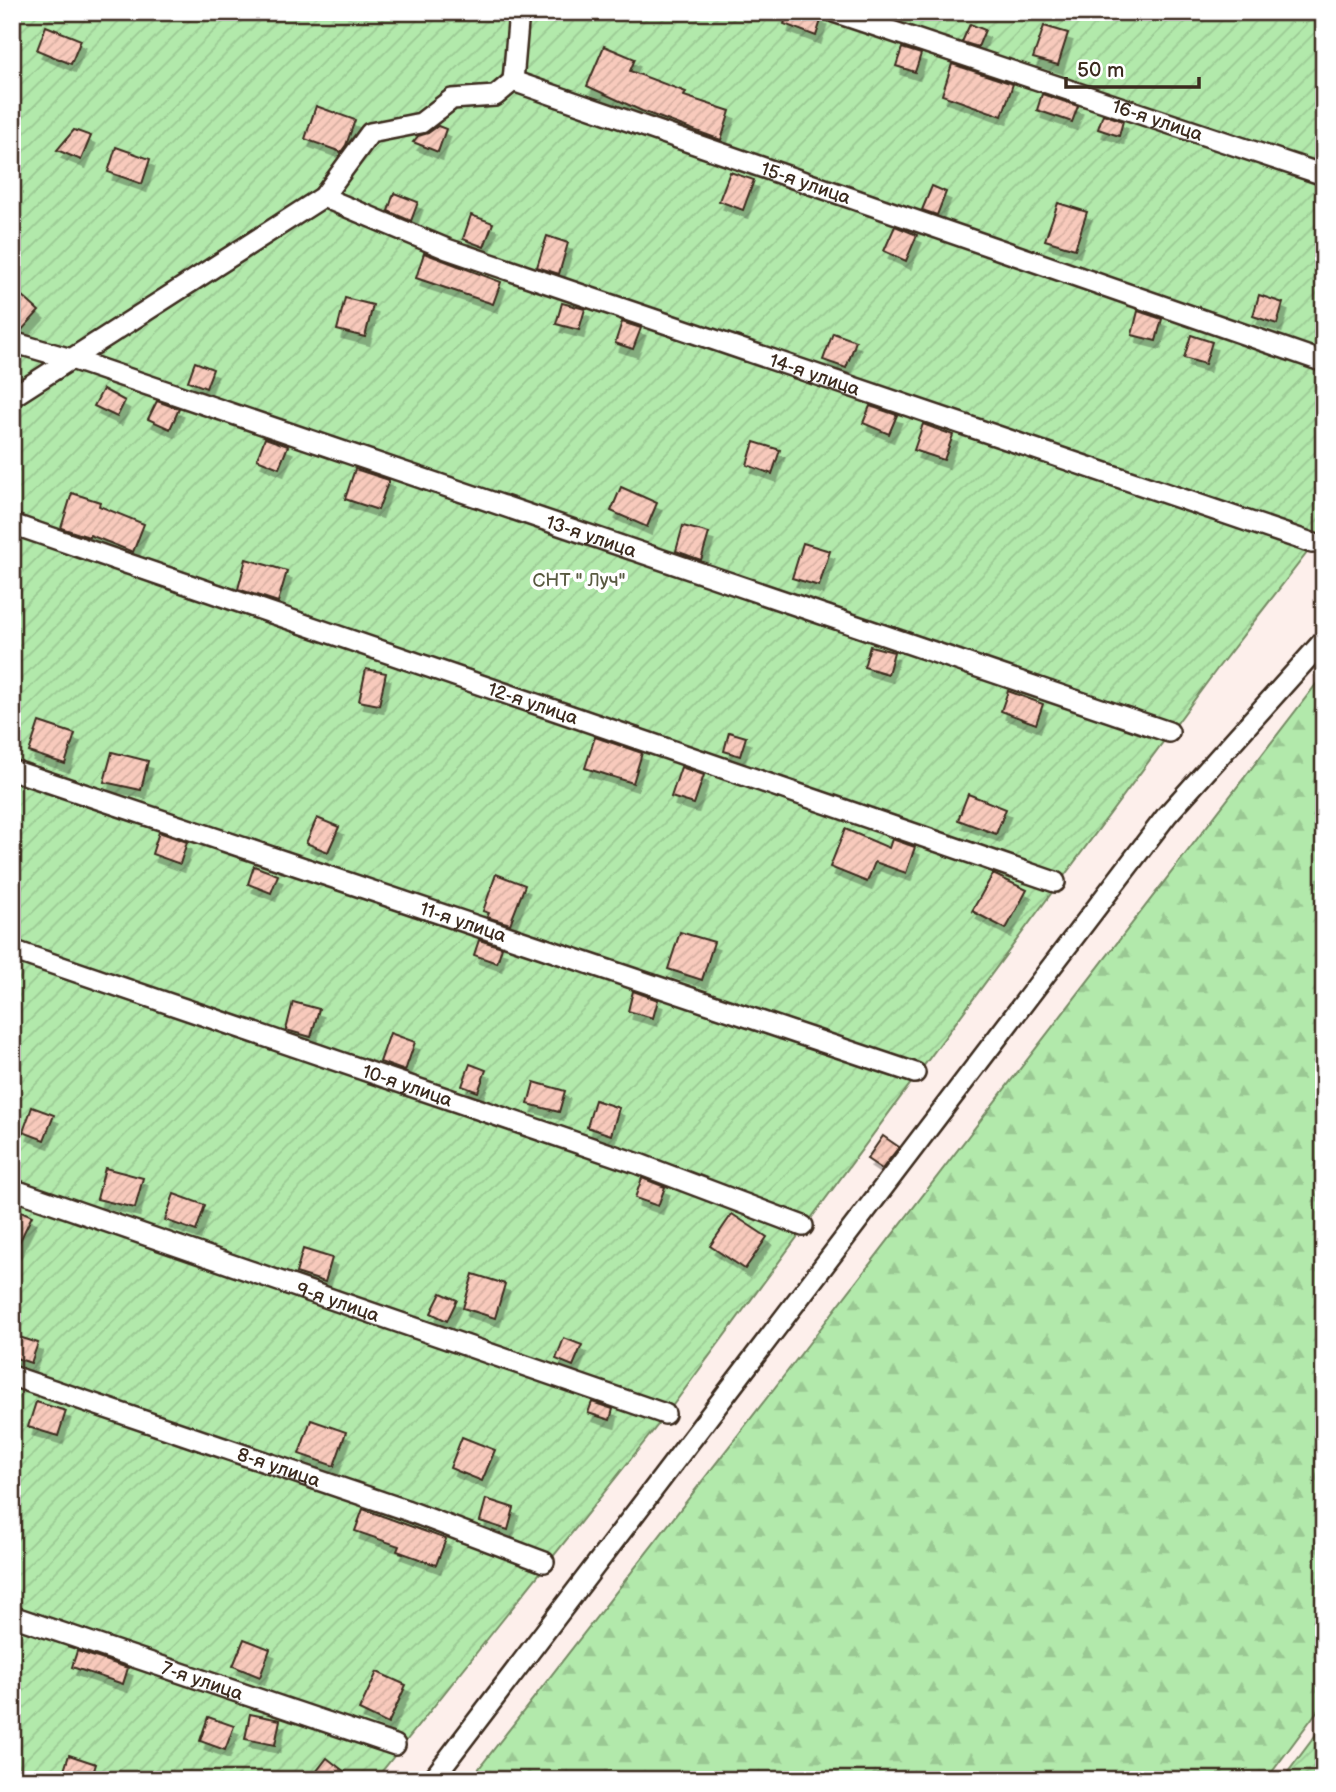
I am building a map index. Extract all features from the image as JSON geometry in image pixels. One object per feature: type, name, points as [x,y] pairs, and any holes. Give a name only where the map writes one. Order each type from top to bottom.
[{"type":"street","points":[[12,397],[323,197],[370,133],[421,123],[452,99],[495,96],[513,81],[519,12]]},
{"type":"street","name":"16-я улица","points":[[834,12],[1324,175]]},
{"type":"street","name":"15-я улица","points":[[513,81],[1324,362]]},
{"type":"street","name":"14-я улица","points":[[323,197],[447,249],[1312,543]]},
{"type":"street","name":"13-я улица","points":[[12,342],[71,359],[1169,732]]},
{"type":"street","name":"12-я улица","points":[[12,524],[1055,882]]},
{"type":"street","points":[[432,1780],[1167,815],[1324,640]]},
{"type":"street","name":"11-я улица","points":[[12,769],[915,1073]]},
{"type":"street","name":"10-я улица","points":[[12,950],[626,1160],[803,1226]]},
{"type":"street","name":"9-я улица","points":[[12,1189],[665,1413]]},
{"type":"street","name":"8-я улица","points":[[12,1376],[406,1510],[544,1562]]},
{"type":"street","name":"7-я улица","points":[[12,1616],[395,1745]]},
{"type":"green space","name":"СНТ \" Луч\"","points":[[12,12],[1324,12],[1324,531],[1217,669],[665,1416],[375,1780],[12,1780]]},
{"type":"green space","points":[[1324,674],[1324,1702],[1266,1780],[470,1780],[783,1377]]},
{"type":"green space","points":[[1324,1724],[1324,1780],[1282,1780]]},
{"type":"building","points":[[788,12],[809,12],[822,17],[816,36],[784,24]]},
{"type":"building","points":[[970,24],[985,30],[978,47],[962,42]]},
{"type":"building","points":[[46,26],[81,40],[71,64],[37,50]]},
{"type":"building","points":[[1044,26],[1068,33],[1058,65],[1033,58]]},
{"type":"building","points":[[604,46],[635,59],[630,71],[686,92],[684,96],[730,111],[721,140],[642,111],[587,86]]},
{"type":"building","points":[[902,48],[921,54],[915,72],[896,66]]},
{"type":"building","points":[[952,64],[1013,84],[1002,116],[942,95]]},
{"type":"building","points":[[1042,94],[1078,106],[1072,122],[1037,110]]},
{"type":"building","points":[[316,106],[355,120],[341,152],[305,139]]},
{"type":"building","points":[[1103,114],[1123,121],[1119,136],[1098,129]]},
{"type":"building","points":[[438,126],[446,129],[438,152],[413,142],[418,136]]},
{"type":"building","points":[[74,130],[91,136],[81,160],[57,150]]},
{"type":"building","points":[[116,147],[150,159],[142,184],[108,172]]},
{"type":"building","points":[[730,172],[754,180],[743,210],[719,201]]},
{"type":"building","points":[[932,186],[946,192],[937,215],[922,210]]},
{"type":"building","points":[[394,193],[418,202],[411,221],[388,211]]},
{"type":"building","points":[[1058,203],[1087,212],[1075,249],[1045,240]]},
{"type":"building","points":[[471,215],[493,223],[484,247],[463,239]]},
{"type":"building","points":[[895,226],[917,235],[906,261],[884,251]]},
{"type":"building","points":[[547,236],[568,243],[559,274],[537,267]]},
{"type":"building","points":[[424,253],[501,282],[493,304],[416,278]]},
{"type":"building","points":[[21,295],[39,311],[20,332],[12,330],[12,305]]},
{"type":"building","points":[[1259,295],[1283,303],[1277,324],[1253,316]]},
{"type":"building","points":[[345,298],[373,305],[365,337],[337,330]]},
{"type":"building","points":[[562,303],[585,309],[579,330],[556,324]]},
{"type":"building","points":[[1138,311],[1162,319],[1156,341],[1132,335]]},
{"type":"building","points":[[622,322],[641,328],[633,349],[615,343]]},
{"type":"building","points":[[833,333],[856,341],[846,368],[823,360]]},
{"type":"building","points":[[1191,335],[1212,342],[1205,364],[1184,358]]},
{"type":"building","points":[[195,362],[213,369],[206,388],[188,381]]},
{"type":"building","points":[[103,389],[125,401],[117,417],[94,406]]},
{"type":"building","points":[[157,401],[179,409],[170,429],[148,419]]},
{"type":"building","points":[[870,406],[897,415],[889,434],[863,423]]},
{"type":"building","points":[[923,424],[953,435],[944,460],[914,450]]},
{"type":"building","points":[[265,438],[288,446],[279,468],[257,459]]},
{"type":"building","points":[[754,442],[780,450],[772,474],[747,465]]},
{"type":"building","points":[[355,469],[389,480],[378,510],[345,499]]},
{"type":"building","points":[[621,487],[657,503],[647,527],[611,511]]},
{"type":"building","points":[[72,493],[100,502],[99,506],[144,524],[133,552],[90,535],[89,537],[61,528]]},
{"type":"building","points":[[683,526],[709,533],[701,560],[676,551]]},
{"type":"building","points":[[803,543],[830,551],[819,586],[792,578]]},
{"type":"building","points":[[246,559],[287,571],[278,602],[238,589]]},
{"type":"building","points":[[870,646],[894,652],[888,674],[864,667]]},
{"type":"building","points":[[366,669],[386,673],[379,705],[359,701]]},
{"type":"building","points":[[1008,691],[1043,704],[1036,724],[1001,711]]},
{"type":"building","points":[[39,722],[75,734],[65,764],[29,752]]},
{"type":"building","points":[[729,732],[746,737],[740,756],[724,751]]},
{"type":"building","points":[[595,737],[642,753],[633,783],[585,768]]},
{"type":"building","points":[[112,752],[148,761],[141,790],[104,782]]},
{"type":"building","points":[[681,767],[704,775],[694,804],[671,797]]},
{"type":"building","points":[[968,794],[1006,809],[996,834],[958,820]]},
{"type":"building","points":[[317,818],[339,827],[328,852],[306,843]]},
{"type":"building","points":[[845,829],[889,848],[892,839],[915,847],[906,873],[875,862],[867,882],[830,867]]},
{"type":"building","points":[[159,832],[187,842],[180,864],[152,854]]},
{"type":"building","points":[[254,866],[278,875],[271,893],[248,884]]},
{"type":"building","points":[[496,874],[525,885],[510,924],[487,917],[489,913],[483,911]]},
{"type":"building","points":[[993,874],[1027,890],[1006,929],[972,911]]},
{"type":"building","points":[[680,932],[714,942],[702,980],[668,969]]},
{"type":"building","points":[[479,940],[502,947],[497,963],[474,955]]},
{"type":"building","points":[[633,991],[658,1000],[653,1018],[628,1011]]},
{"type":"building","points":[[293,1002],[319,1009],[311,1037],[286,1030]]},
{"type":"building","points":[[390,1033],[415,1042],[405,1071],[380,1062]]},
{"type":"building","points":[[470,1064],[486,1070],[478,1092],[462,1086]]},
{"type":"building","points":[[534,1082],[565,1091],[559,1112],[528,1104]]},
{"type":"building","points":[[595,1100],[619,1108],[611,1135],[587,1127]]},
{"type":"building","points":[[32,1107],[54,1115],[44,1140],[23,1132]]},
{"type":"building","points":[[883,1136],[899,1147],[882,1169],[867,1159]]},
{"type":"building","points":[[105,1168],[143,1178],[135,1208],[97,1199]]},
{"type":"building","points":[[642,1178],[665,1187],[658,1206],[635,1198]]},
{"type":"building","points":[[174,1194],[205,1205],[196,1231],[165,1220]]},
{"type":"building","points":[[12,1207],[32,1216],[12,1257]]},
{"type":"building","points":[[732,1214],[767,1237],[745,1269],[710,1246]]},
{"type":"building","points":[[303,1249],[332,1258],[325,1282],[296,1273]]},
{"type":"building","points":[[473,1274],[505,1284],[495,1318],[463,1308]]},
{"type":"building","points":[[441,1293],[457,1300],[447,1321],[431,1313]]},
{"type":"building","points":[[19,1337],[38,1343],[31,1363],[13,1357]]},
{"type":"building","points":[[564,1338],[582,1345],[573,1366],[556,1359]]},
{"type":"building","points":[[36,1402],[66,1411],[58,1436],[28,1427]]},
{"type":"building","points":[[592,1402],[613,1409],[610,1420],[588,1413]]},
{"type":"building","points":[[311,1420],[346,1432],[334,1466],[299,1454]]},
{"type":"building","points":[[462,1437],[495,1450],[482,1481],[450,1468]]},
{"type":"building","points":[[486,1499],[514,1508],[508,1530],[480,1521]]},
{"type":"building","points":[[363,1509],[446,1539],[436,1565],[397,1551],[399,1546],[355,1531]]},
{"type":"building","points":[[244,1639],[270,1649],[260,1677],[233,1666]]},
{"type":"building","points":[[77,1651],[128,1668],[123,1684],[72,1667]]},
{"type":"building","points":[[377,1672],[406,1685],[388,1724],[359,1710]]},
{"type":"building","points":[[250,1714],[280,1720],[275,1745],[245,1739]]},
{"type":"building","points":[[208,1717],[234,1726],[225,1750],[200,1741]]},
{"type":"building","points":[[69,1755],[96,1764],[91,1780],[61,1780]]},
{"type":"building","points":[[327,1758],[355,1780],[310,1780]]}]
